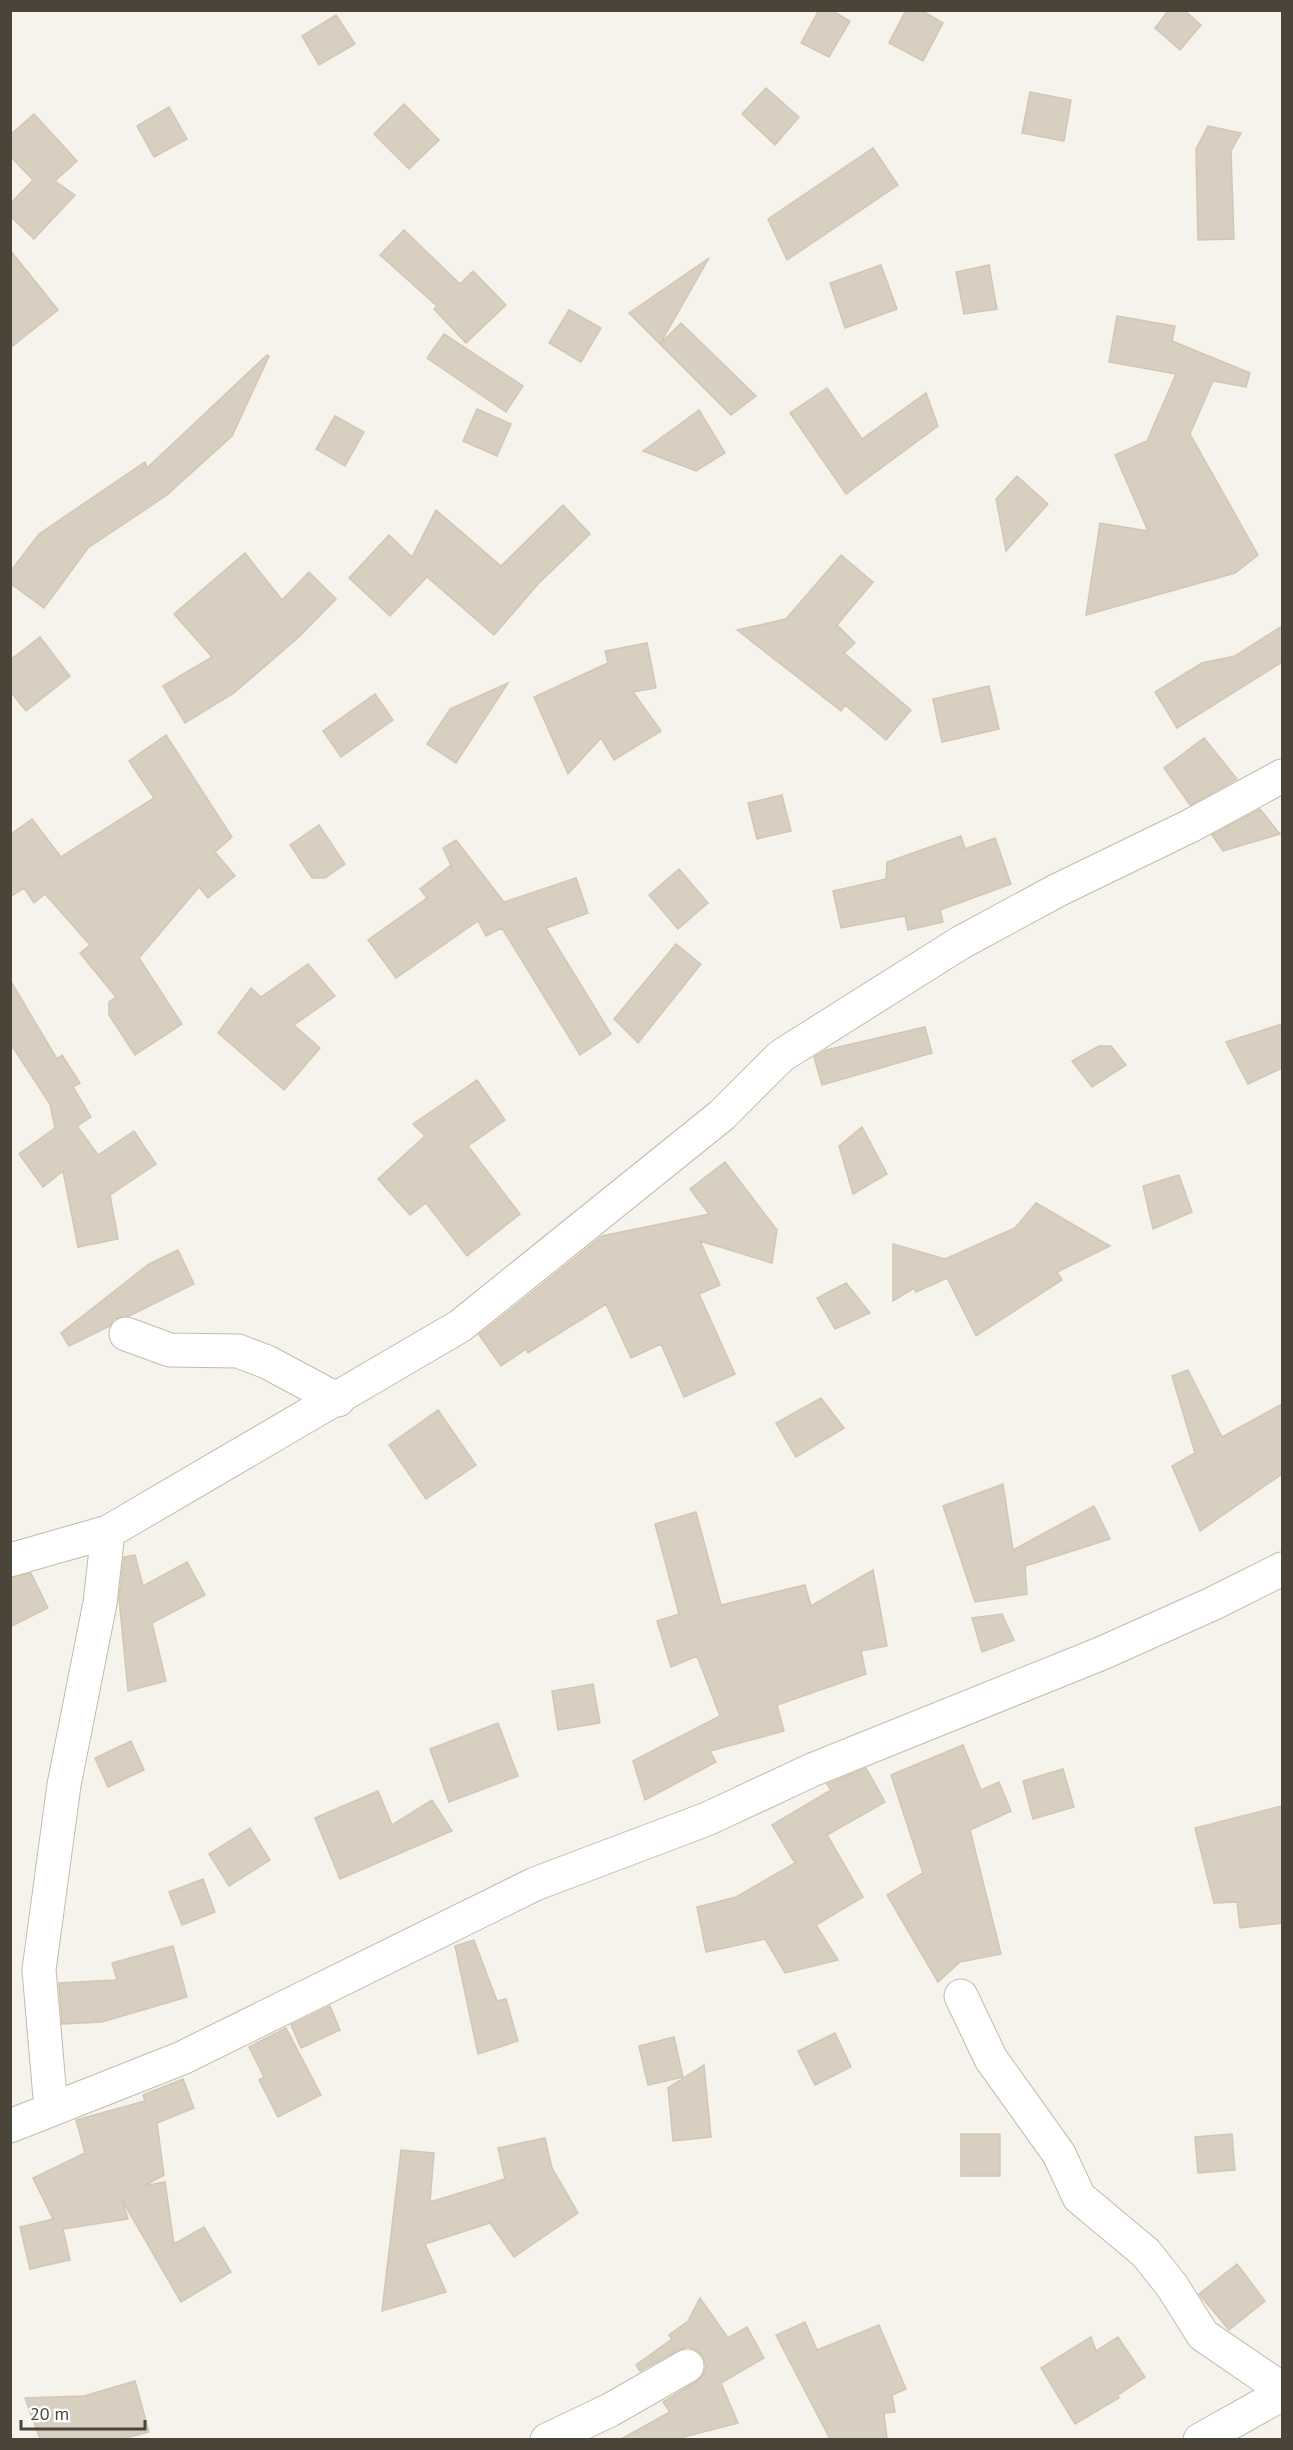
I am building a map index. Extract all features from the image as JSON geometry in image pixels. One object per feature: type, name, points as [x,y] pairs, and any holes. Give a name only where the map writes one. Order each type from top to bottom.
[{"type":"street","points":[[10,1560],[108,1532],[338,1400],[460,1326],[722,1115],[782,1056],[960,944],[1058,890],[1190,826],[1282,776]]},
{"type":"street","points":[[126,1334],[170,1350],[238,1351],[267,1362],[338,1400]]},
{"type":"street","points":[[51,2109],[39,1970],[64,1785],[100,1603],[108,1532]]},
{"type":"street","points":[[10,2126],[182,2058],[535,1884],[707,1819],[812,1770],[1100,1654],[1212,1604],[1282,1569]]},
{"type":"street","points":[[961,1996],[992,2059],[1059,2154],[1079,2197],[1146,2253],[1172,2286],[1203,2335],[1282,2391],[1200,2439]]},
{"type":"street","points":[[548,2439],[610,2410],[687,2366]]},
{"type":"building","points":[[819,10],[831,10],[850,21],[829,57],[801,43]]},
{"type":"building","points":[[906,10],[921,10],[943,23],[923,61],[889,43]]},
{"type":"building","points":[[1169,10],[1184,10],[1201,25],[1180,50],[1155,28]]},
{"type":"building","points":[[336,15],[355,44],[319,65],[302,36]]},
{"type":"building","points":[[766,88],[799,117],[775,145],[742,114]]},
{"type":"building","points":[[1030,92],[1071,100],[1064,141],[1022,133]]},
{"type":"building","points":[[404,104],[439,140],[409,169],[374,134]]},
{"type":"building","points":[[169,107],[187,139],[154,157],[137,126]]},
{"type":"building","points":[[34,114],[77,161],[55,181],[75,195],[34,239],[10,216],[10,204],[33,180],[10,156],[10,135]]},
{"type":"building","points":[[1208,126],[1241,133],[1231,151],[1234,239],[1198,240],[1196,149]]},
{"type":"building","points":[[873,148],[898,185],[787,260],[768,219]]},
{"type":"building","points":[[404,230],[460,284],[473,271],[506,305],[466,343],[434,309],[437,306],[380,255]]},
{"type":"building","points":[[10,250],[58,310],[10,348]]},
{"type":"building","points":[[709,258],[660,344],[629,313]]},
{"type":"building","points":[[881,265],[897,309],[845,328],[830,283]]},
{"type":"building","points":[[989,265],[997,309],[964,314],[956,272]]},
{"type":"building","points":[[569,310],[601,328],[581,362],[549,343]]},
{"type":"building","points":[[1117,316],[1175,326],[1172,341],[1250,373],[1246,387],[1213,381],[1190,434],[1258,555],[1235,573],[1086,615],[1100,523],[1148,531],[1115,455],[1147,441],[1176,374],[1109,362]]},
{"type":"building","points":[[681,323],[756,396],[731,415],[660,344]]},
{"type":"building","points":[[444,334],[523,386],[506,412],[427,358]]},
{"type":"building","points":[[267,355],[269,356],[232,436],[167,495],[88,548],[44,608],[10,583],[10,572],[39,534],[145,462],[147,468]]},
{"type":"building","points":[[827,388],[862,439],[926,393],[938,426],[846,494],[790,413]]},
{"type":"building","points":[[477,409],[511,424],[497,456],[463,441]]},
{"type":"building","points":[[699,410],[725,453],[696,471],[643,451]]},
{"type":"building","points":[[335,416],[364,432],[345,466],[316,449]]},
{"type":"building","points":[[1017,476],[1048,504],[1006,551],[996,499]]},
{"type":"building","points":[[563,505],[590,534],[539,583],[494,635],[427,577],[390,616],[349,578],[389,535],[412,557],[436,510],[501,566]]},
{"type":"building","points":[[245,553],[282,600],[309,572],[336,599],[300,636],[234,693],[185,723],[163,686],[212,657],[174,614]]},
{"type":"building","points":[[841,555],[873,582],[837,625],[855,643],[844,653],[911,710],[886,740],[845,705],[841,711],[737,630],[786,619]]},
{"type":"building","points":[[1282,626],[1282,662],[1177,728],[1155,692],[1202,663],[1235,656]]},
{"type":"building","points":[[40,637],[70,676],[26,711],[10,691],[10,660]]},
{"type":"building","points":[[647,643],[656,688],[633,692],[661,731],[614,760],[601,738],[568,774],[534,697],[608,663],[605,651]]},
{"type":"building","points":[[508,683],[456,763],[427,744],[450,709]]},
{"type":"building","points":[[989,686],[999,729],[942,742],[933,699]]},
{"type":"building","points":[[375,694],[393,720],[341,757],[323,731]]},
{"type":"building","points":[[166,735],[232,837],[215,852],[235,876],[208,898],[199,887],[139,958],[182,1024],[135,1055],[109,1015],[109,1002],[116,997],[80,953],[90,945],[45,894],[34,903],[24,888],[10,897],[10,835],[32,819],[61,857],[154,798],[129,761]]},
{"type":"building","points":[[1204,738],[1237,779],[1190,805],[1164,768]]},
{"type":"building","points":[[782,795],[791,831],[757,839],[748,803]]},
{"type":"building","points":[[1260,809],[1280,834],[1223,851],[1212,835]]},
{"type":"building","points":[[319,825],[345,864],[325,878],[312,878],[290,845]]},
{"type":"building","points":[[961,836],[965,849],[995,838],[1011,884],[940,910],[943,922],[908,930],[905,916],[841,928],[833,891],[886,879],[887,862]]},
{"type":"building","points":[[456,840],[504,902],[576,878],[588,913],[546,928],[611,1034],[580,1055],[502,928],[486,936],[478,921],[396,978],[368,940],[427,898],[420,889],[450,866],[454,872],[443,848]]},
{"type":"building","points":[[679,869],[708,903],[678,929],[649,895]]},
{"type":"building","points":[[676,944],[701,964],[638,1043],[614,1019]]},
{"type":"building","points":[[308,964],[335,996],[294,1025],[320,1048],[284,1090],[218,1033],[251,988],[261,997]]},
{"type":"building","points":[[10,980],[57,1059],[62,1055],[80,1083],[73,1087],[91,1117],[77,1126],[98,1155],[134,1131],[156,1164],[110,1195],[118,1239],[78,1247],[63,1171],[43,1187],[19,1154],[55,1128],[50,1104],[10,1043]]},
{"type":"building","points":[[1282,1024],[1282,1068],[1248,1084],[1226,1042]]},
{"type":"building","points":[[925,1027],[932,1053],[822,1085],[814,1057],[826,1050]]},
{"type":"building","points":[[1099,1046],[1111,1046],[1126,1065],[1092,1087],[1072,1061]]},
{"type":"building","points":[[477,1080],[505,1120],[468,1146],[520,1214],[467,1256],[426,1203],[410,1215],[378,1179],[425,1136],[413,1124]]},
{"type":"building","points":[[862,1127],[887,1174],[853,1194],[839,1146]]},
{"type":"building","points":[[725,1162],[777,1230],[772,1263],[700,1241],[720,1285],[699,1294],[735,1374],[684,1397],[661,1344],[631,1358],[606,1304],[528,1353],[526,1349],[501,1366],[479,1335],[602,1236],[709,1214],[690,1189]]},
{"type":"building","points":[[1179,1175],[1192,1212],[1153,1229],[1143,1186]]},
{"type":"building","points":[[1036,1203],[1110,1246],[1057,1272],[1062,1280],[976,1336],[947,1278],[916,1292],[914,1288],[893,1301],[893,1244],[945,1259],[1015,1228]]},
{"type":"building","points":[[178,1250],[194,1284],[129,1316],[114,1319],[110,1326],[69,1346],[61,1333],[149,1264]]},
{"type":"building","points":[[846,1283],[870,1313],[835,1329],[817,1298]]},
{"type":"building","points":[[1188,1370],[1222,1437],[1282,1404],[1282,1474],[1200,1531],[1172,1466],[1195,1453],[1172,1376]]},
{"type":"building","points":[[821,1398],[844,1428],[796,1457],[776,1423]]},
{"type":"building","points":[[438,1410],[476,1465],[426,1499],[389,1445]]},
{"type":"building","points":[[1003,1484],[1013,1550],[1094,1506],[1110,1539],[1025,1566],[1027,1594],[975,1602],[943,1506]]},
{"type":"building","points":[[696,1512],[721,1605],[805,1585],[811,1606],[873,1570],[887,1646],[861,1651],[866,1674],[777,1705],[784,1731],[710,1751],[716,1762],[645,1800],[633,1761],[720,1716],[697,1656],[671,1667],[657,1621],[679,1614],[655,1524]]},
{"type":"building","points":[[135,1555],[143,1586],[187,1562],[205,1595],[152,1623],[166,1681],[128,1691],[119,1598],[124,1557]]},
{"type":"building","points":[[31,1573],[48,1608],[10,1627],[10,1578]]},
{"type":"building","points":[[1002,1614],[1014,1640],[982,1652],[972,1618]]},
{"type":"building","points":[[593,1684],[600,1723],[558,1730],[552,1691]]},
{"type":"building","points":[[498,1723],[518,1776],[449,1802],[430,1749]]},
{"type":"building","points":[[131,1741],[144,1770],[108,1787],[95,1758]]},
{"type":"building","points":[[963,1745],[981,1790],[999,1782],[1011,1811],[970,1830],[1001,1954],[960,1962],[938,1982],[887,1895],[923,1873],[891,1775]]},
{"type":"building","points":[[866,1768],[885,1802],[827,1835],[863,1897],[816,1925],[838,1960],[785,1973],[765,1939],[706,1952],[697,1907],[736,1897],[795,1863],[772,1825],[831,1790],[827,1784]]},
{"type":"building","points":[[1063,1769],[1074,1807],[1033,1819],[1023,1781]]},
{"type":"building","points":[[378,1791],[392,1825],[432,1800],[452,1831],[340,1879],[315,1818]]},
{"type":"building","points":[[1282,1806],[1282,1923],[1240,1928],[1237,1902],[1214,1903],[1195,1828]]},
{"type":"building","points":[[250,1828],[270,1860],[229,1886],[209,1854]]},
{"type":"building","points":[[203,1879],[215,1912],[182,1925],[169,1892]]},
{"type":"building","points":[[474,1940],[497,2001],[506,1999],[518,2041],[478,2054],[455,1946]]},
{"type":"building","points":[[173,1946],[187,1997],[102,2022],[62,2024],[59,1983],[117,1980],[112,1963]]},
{"type":"building","points":[[330,2006],[340,2030],[301,2048],[291,2025]]},
{"type":"building","points":[[286,2028],[321,2095],[278,2117],[259,2080],[264,2077],[249,2047]]},
{"type":"building","points":[[835,2033],[851,2067],[815,2085],[798,2051]]},
{"type":"building","points":[[674,2037],[683,2077],[648,2085],[639,2046]]},
{"type":"building","points":[[704,2065],[711,2137],[673,2141],[668,2088]]},
{"type":"building","points":[[183,2079],[194,2108],[157,2123],[164,2175],[144,2186],[165,2182],[174,2244],[204,2227],[231,2272],[181,2302],[122,2200],[128,2219],[63,2229],[70,2260],[30,2269],[20,2227],[53,2219],[33,2178],[85,2153],[76,2120],[145,2101],[143,2095]]},
{"type":"building","points":[[961,2134],[1000,2134],[1000,2176],[961,2176]]},
{"type":"building","points":[[1232,2134],[1235,2170],[1198,2173],[1195,2137]]},
{"type":"building","points":[[545,2138],[552,2168],[578,2213],[514,2257],[490,2223],[425,2244],[446,2292],[382,2311],[401,2150],[434,2153],[430,2202],[505,2179],[498,2148]]},
{"type":"building","points":[[1237,2264],[1265,2301],[1229,2330],[1199,2294]]},
{"type":"building","points":[[700,2298],[728,2338],[747,2327],[764,2358],[721,2383],[738,2423],[676,2439],[621,2439],[670,2412],[663,2402],[696,2382],[703,2375],[706,2366],[703,2356],[688,2347],[640,2371],[636,2365],[672,2339],[669,2335],[688,2321]]},
{"type":"building","points":[[805,2322],[817,2350],[879,2325],[906,2389],[892,2395],[895,2412],[884,2413],[887,2439],[830,2439],[776,2335]]},
{"type":"building","points":[[1091,2337],[1096,2351],[1118,2337],[1145,2377],[1118,2395],[1119,2398],[1075,2424],[1041,2368]]},
{"type":"building","points":[[135,2381],[149,2432],[122,2439],[40,2439],[25,2398],[84,2396]]}]
